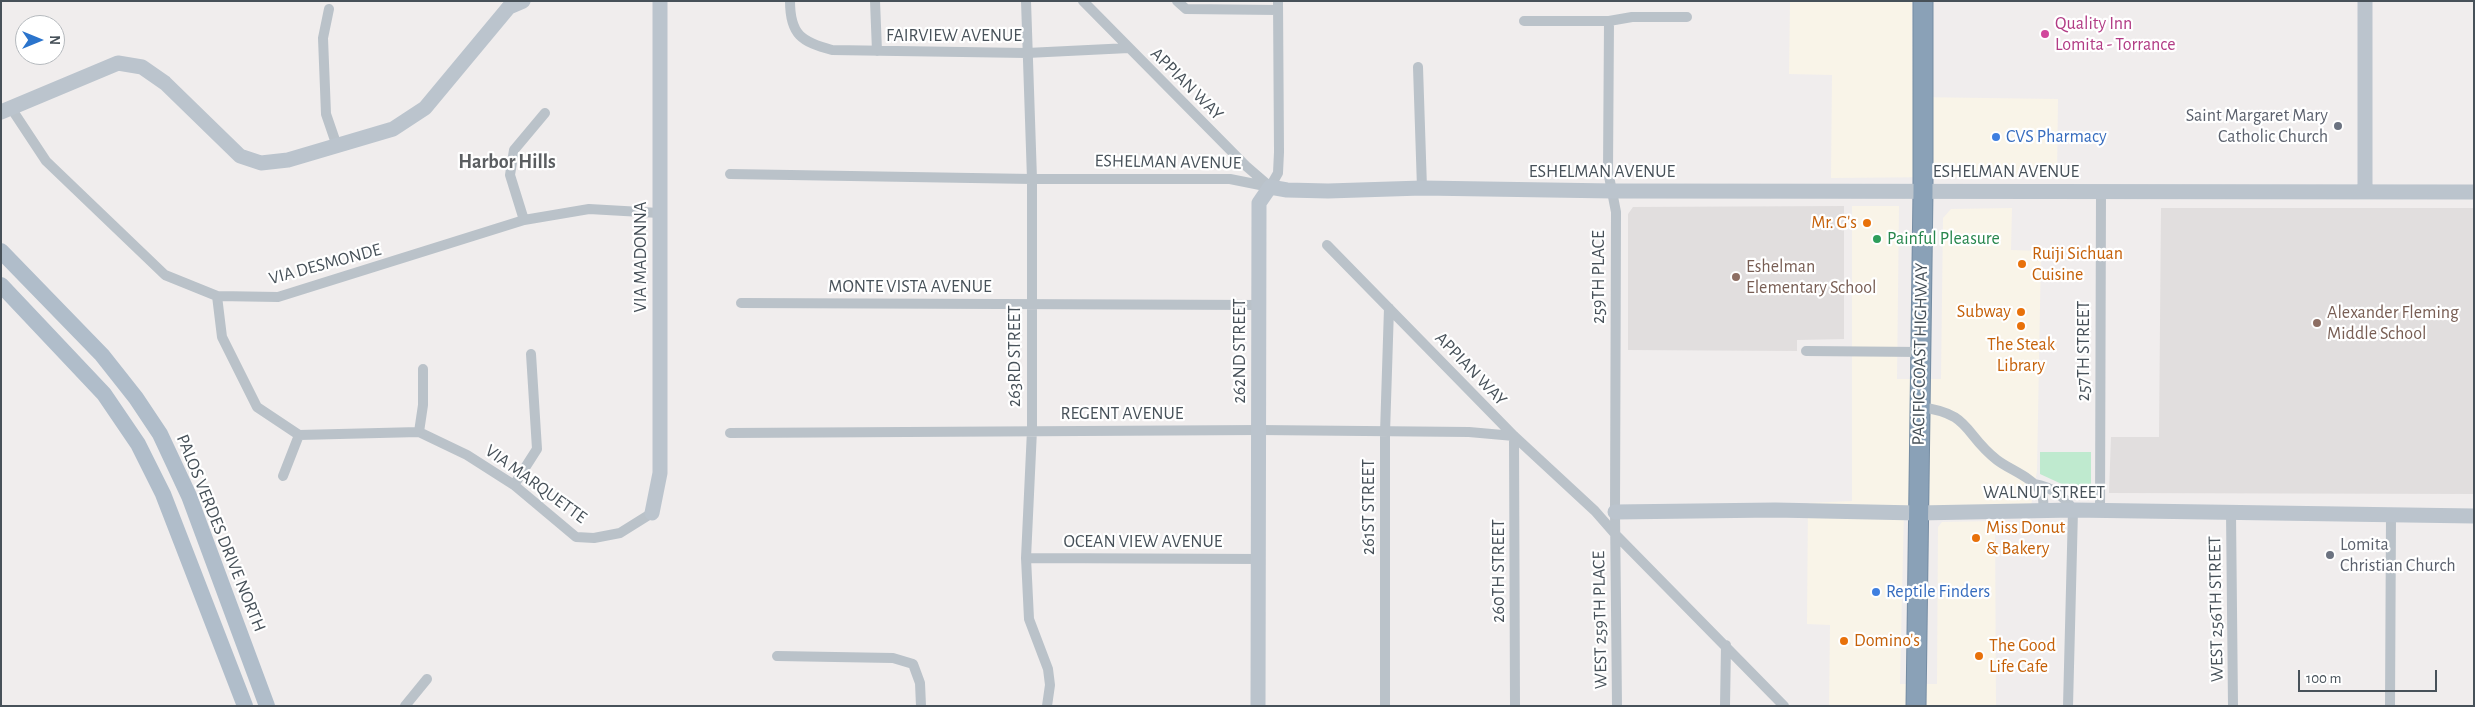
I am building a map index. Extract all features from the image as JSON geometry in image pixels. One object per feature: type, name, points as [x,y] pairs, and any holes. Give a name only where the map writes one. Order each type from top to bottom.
[{"type":"highway","name":"PACIFIC COAST HIGHWAY","points":[[1916,706],[1923,191],[1923,1]]},
{"type":"main road","name":"PALOS VERDES DRIVE NORTH","points":[[1,251],[102,355],[136,398],[160,434],[189,496],[267,706]]},
{"type":"main road","points":[[1,285],[104,394],[138,444],[163,494],[245,706]]},
{"type":"street","points":[[6,110],[118,63],[142,67],[165,83],[240,156],[261,163],[288,160],[393,129],[425,108],[509,7],[523,1]]},
{"type":"street","name":"VIA MADONNA","points":[[652,513],[660,473],[660,1]]},
{"type":"street","name":"FAIRVIEW AVENUE","points":[[790,1],[790,20],[806,43],[832,50],[1027,53],[1129,48]]},
{"type":"street","points":[[875,1],[877,51]]},
{"type":"street","name":"263RD STREET","points":[[1026,1],[1032,179],[1032,430],[1026,558],[1028,619],[1048,669],[1050,685],[1047,706]]},
{"type":"street","name":"APPIAN WAY","points":[[1083,1],[1246,166],[1270,187]]},
{"type":"street","points":[[1177,1],[1186,9],[1278,6]]},
{"type":"street","points":[[2365,1],[2365,192]]},
{"type":"street","name":"262ND STREET","points":[[1258,706],[1260,559],[1259,203],[1278,173],[1278,6]]},
{"type":"street","points":[[329,8],[323,38],[326,114],[337,146]]},
{"type":"street","points":[[1524,21],[1687,17]]},
{"type":"street","name":"259TH PLACE","points":[[1609,20],[1608,171],[1616,212],[1616,534]]},
{"type":"street","points":[[1418,67],[1422,188]]},
{"type":"street","name":"VIA DESMONDE","points":[[6,110],[46,161],[165,275],[217,296],[278,297],[524,220],[589,209],[659,213]]},
{"type":"street","points":[[524,220],[510,175],[514,150],[545,113]]},
{"type":"street","name":"ESHELMAN AVENUE","points":[[730,174],[1032,179],[1230,179],[1287,190],[1328,191],[1422,188],[1613,191],[2474,192]]},
{"type":"street","name":"257TH STREET","points":[[2100,191],[2100,511]]},
{"type":"street","name":"APPIAN WAY","points":[[1327,245],[1514,436],[1595,511],[1784,706]]},
{"type":"street","points":[[217,296],[222,337],[257,407],[299,435],[283,476]]},
{"type":"street","name":"MONTE VISTA AVENUE","points":[[741,303],[1259,305]]},
{"type":"street","name":"261ST STREET","points":[[1385,706],[1385,433],[1389,308]]},
{"type":"street","points":[[1806,351],[1920,352]]},
{"type":"street","points":[[514,485],[537,449],[531,354]]},
{"type":"street","points":[[419,432],[423,405],[423,370]]},
{"type":"street","points":[[1919,408],[1937,409],[1955,416],[1966,424],[1996,459],[2034,484],[2042,493],[2044,511]]},
{"type":"street","name":"REGENT AVENUE","points":[[730,432],[1259,430],[1385,433],[1469,432],[1514,436]]},
{"type":"street","name":"VIA MARQUETTE","points":[[299,435],[419,432],[467,455],[514,485],[576,537],[594,538],[620,533],[652,513]]},
{"type":"street","name":"260TH STREET","points":[[1514,436],[1515,706]]},
{"type":"street","points":[[2034,484],[2044,486],[2066,498],[2073,510],[2068,706]]},
{"type":"street","name":"WALNUT STREET","points":[[1615,512],[1775,510],[1918,513],[2073,510],[2474,516]]},
{"type":"street","points":[[1595,511],[1615,512]]},
{"type":"street","name":"WEST 256TH STREET","points":[[2231,513],[2233,706]]},
{"type":"street","points":[[2390,706],[2391,515]]},
{"type":"street","name":"WEST 259TH PLACE","points":[[1616,534],[1617,706]]},
{"type":"street","name":"OCEAN VIEW AVENUE","points":[[1026,558],[1260,559]]},
{"type":"street","points":[[1725,706],[1726,645]]},
{"type":"street","points":[[777,656],[893,658],[912,664],[920,683],[921,706]]},
{"type":"street","points":[[405,706],[427,679]]},
{"type":"shaded area","points":[[1790,1],[1912,1],[1913,97],[2058,99],[2057,176],[1831,178],[1832,75],[1789,74]]},
{"type":"shaded area","name":"Eshelman Elementary School","points":[[1844,206],[1844,339],[1797,340],[1797,351],[1628,350],[1628,214],[1633,207]]},
{"type":"shaded area","points":[[1852,206],[1899,206],[1897,379],[1941,379],[1943,218],[1951,209],[2012,208],[2011,250],[2041,251],[2037,471],[2031,506],[1904,507],[1900,684],[1937,684],[1938,527],[1942,522],[1995,521],[1996,706],[1829,706],[1830,625],[1807,624],[1808,503],[1852,501]]},
{"type":"shaded area","name":"Alexander Fleming Middle School","points":[[2161,208],[2474,208],[2474,494],[2109,493],[2111,437],[2159,437]]},
{"type":"green space","points":[[2040,452],[2091,452],[2091,485],[2089,490],[2079,492],[2040,474]]},
{"type":"place","name":"Quality Inn Lomita - Torrance","points":[[2045,34]]},
{"type":"place","name":"Saint Margaret Mary Catholic Church","points":[[2338,126]]},
{"type":"place","name":"CVS Pharmacy","points":[[1996,137]]},
{"type":"place","name":"Mr. G's","points":[[1867,223]]},
{"type":"place","name":"Painful Pleasure","points":[[1877,239]]},
{"type":"place","name":"Ruiji Sichuan Cuisine","points":[[2022,264]]},
{"type":"place","name":"Eshelman Elementary School","points":[[1736,277]]},
{"type":"place","name":"Subway","points":[[2021,312]]},
{"type":"place","name":"Alexander Fleming Middle School","points":[[2317,323]]},
{"type":"place","name":"The Steak Library","points":[[2021,326]]},
{"type":"place","name":"Miss Donut & Bakery","points":[[1976,538]]},
{"type":"place","name":"Lomita Christian Church","points":[[2330,555]]},
{"type":"place","name":"Reptile Finders","points":[[1876,592]]},
{"type":"place","name":"Domino's","points":[[1844,641]]},
{"type":"place","name":"The Good Life Cafe","points":[[1979,656]]},
{"type":"district","name":"Harbor Hills","points":[[507,162]]}]
